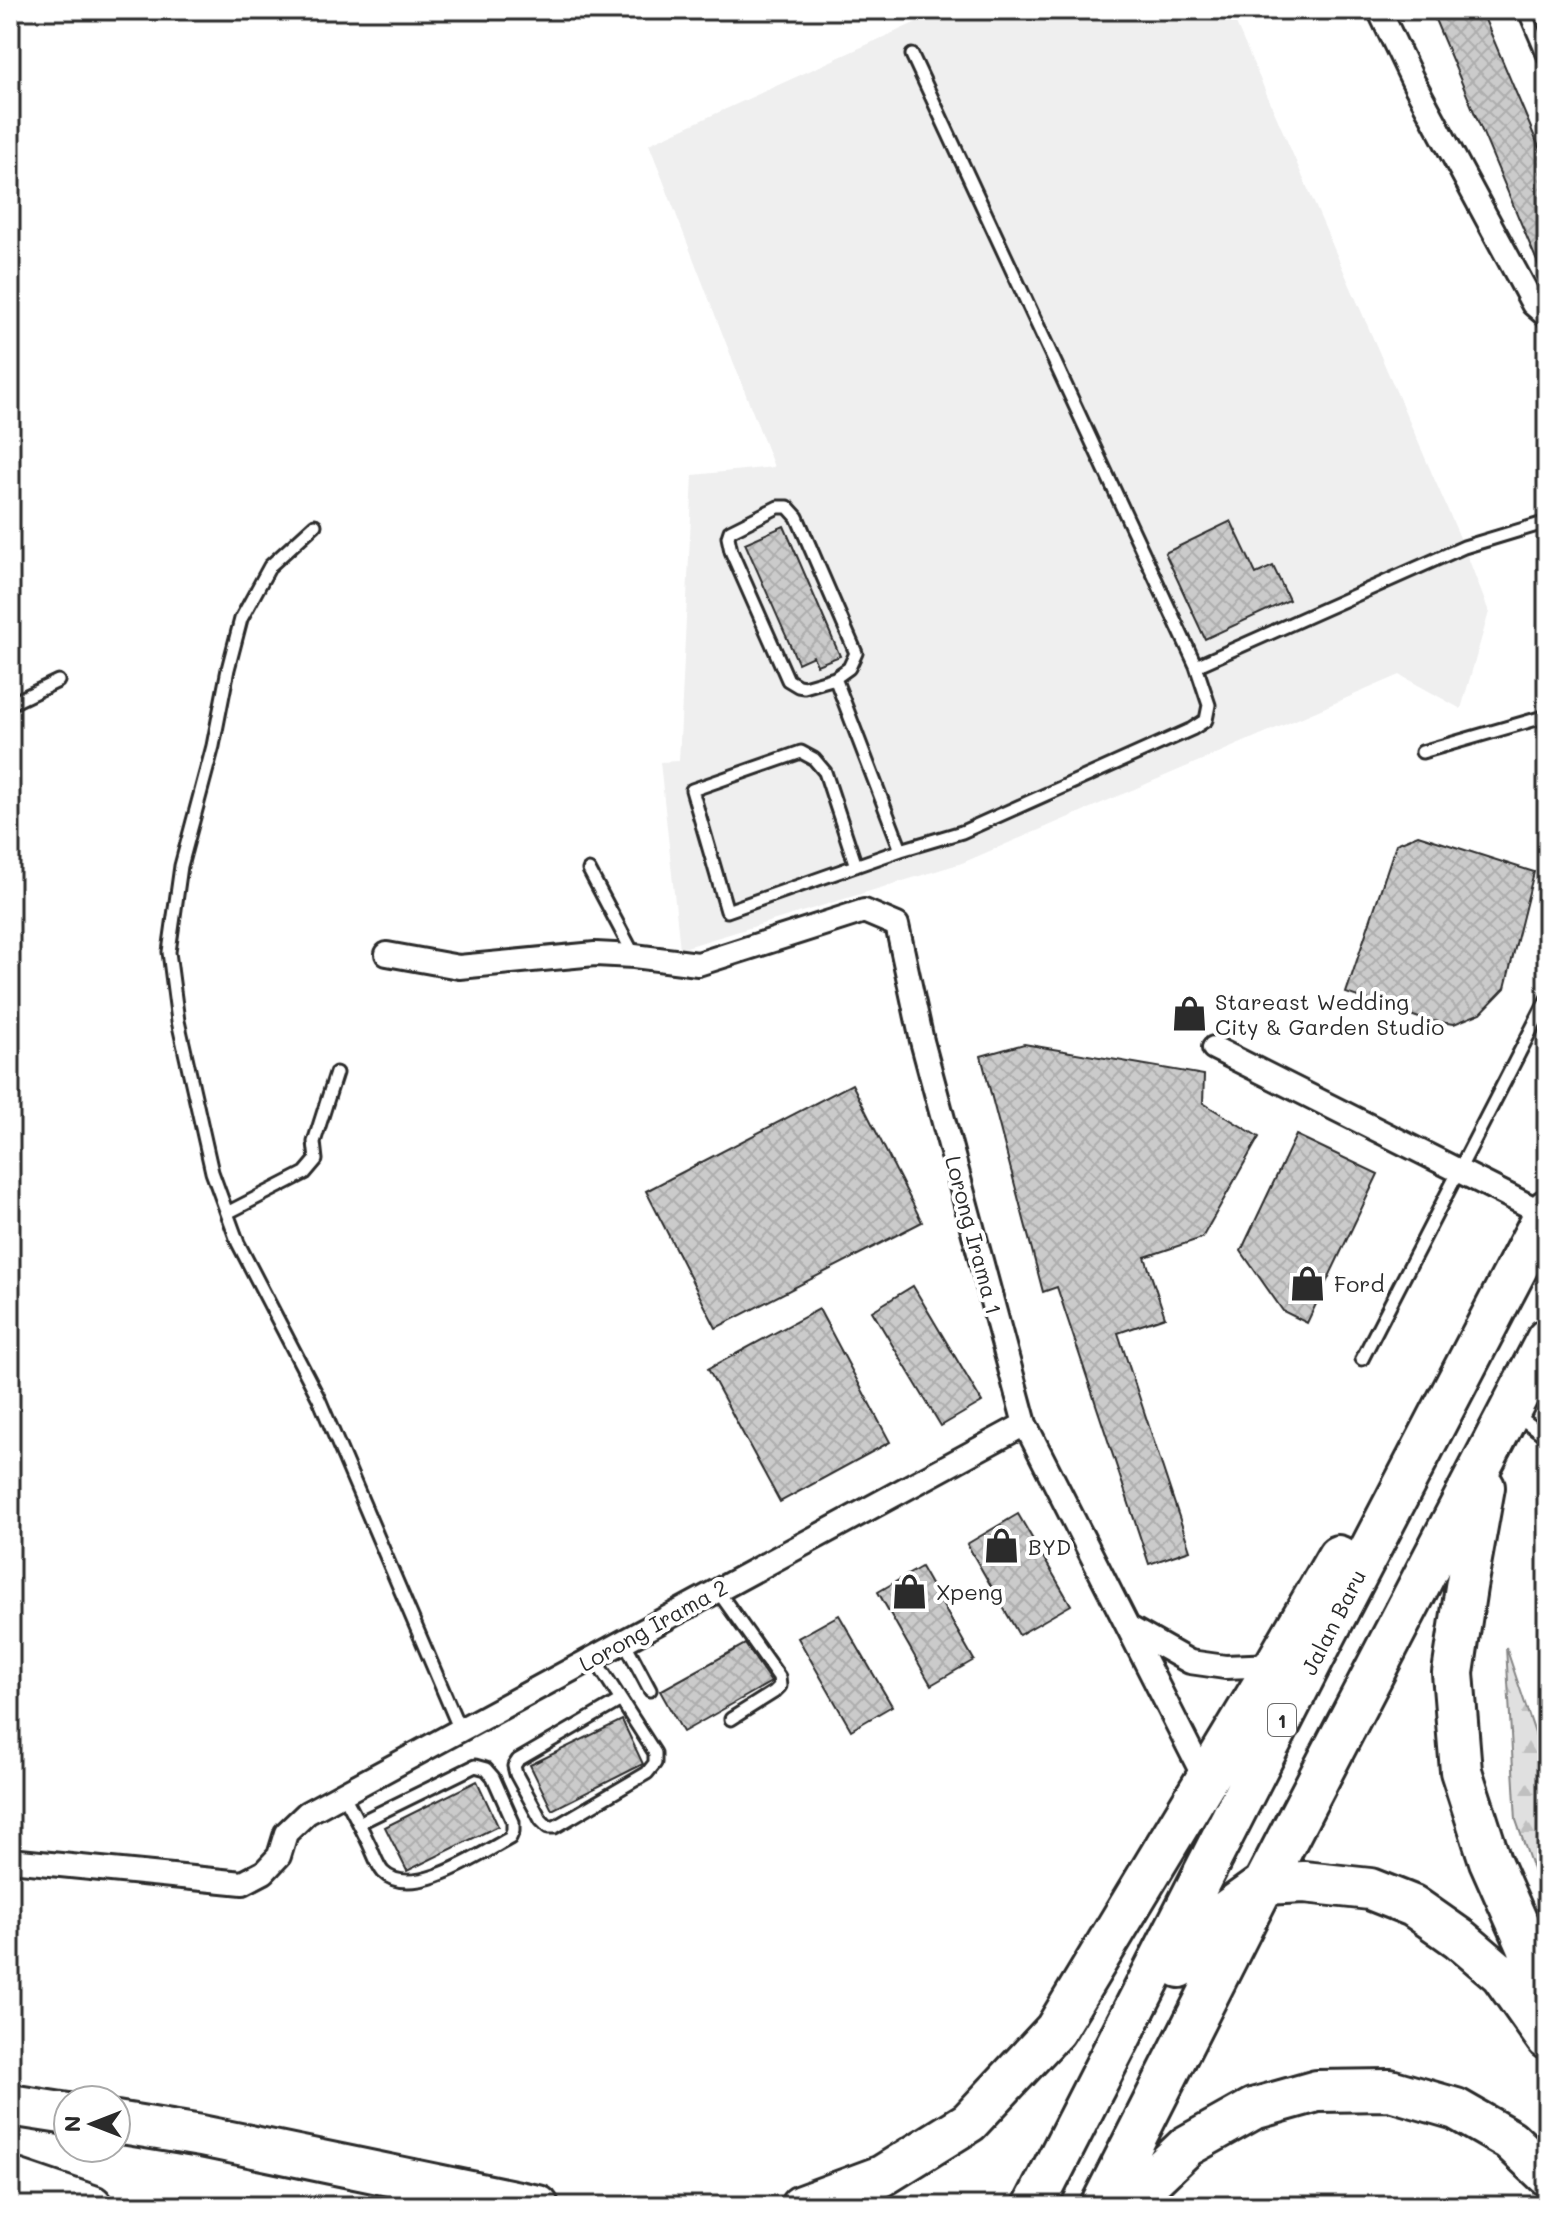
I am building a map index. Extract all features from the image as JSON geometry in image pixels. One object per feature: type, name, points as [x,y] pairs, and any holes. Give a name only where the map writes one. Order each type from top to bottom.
[{"type":"highway","name":"Jalan Baru","points":[[1034,2206],[1546,1212]]},
{"type":"highway","points":[[1101,2206],[1547,1339]]},
{"type":"highway","points":[[801,2206],[882,2176],[969,2122],[1055,2030],[1275,1665],[1418,1419],[1468,1360]]},
{"type":"highway","points":[[1501,1427],[1466,1587],[1453,1673],[1461,1771],[1490,1861],[1547,1990]]},
{"type":"highway","points":[[1099,2081],[1211,1922],[1264,1884],[1304,1882],[1370,1889],[1413,1906],[1460,1939],[1501,1974],[1547,2039]]},
{"type":"highway","points":[[1128,2206],[1187,2146],[1253,2109],[1317,2091],[1390,2090],[1456,2109],[1510,2140],[1547,2175]]},
{"type":"highway","points":[[10,2105],[52,2112]]},
{"type":"highway","points":[[132,2125],[201,2136],[538,2206]]},
{"type":"highway","points":[[10,2178],[92,2206]]},
{"type":"street","points":[[1379,10],[1414,83],[1525,290],[1533,304],[1547,316]]},
{"type":"street","name":"Lorong Irama 1","points":[[634,956],[698,964],[864,911],[897,925],[922,1041],[1025,1424],[1205,1779]]},
{"type":"street","points":[[387,954],[459,967],[595,954],[634,956]]},
{"type":"street","points":[[1214,1048],[1458,1172],[1546,1212]]},
{"type":"street","name":"Lorong Irama 2","points":[[10,1860],[243,1883],[264,1872],[279,1856],[286,1833],[307,1813],[1025,1424]]},
{"type":"street","points":[[1130,1628],[1190,1662],[1225,1667],[1275,1665]]},
{"type":"lane","points":[[1524,10],[1547,64]]},
{"type":"lane","points":[[856,866],[825,772],[814,759],[801,752],[692,790],[727,911],[962,832],[1192,729],[1206,720],[1209,705],[1196,666],[912,55]]},
{"type":"lane","points":[[778,507],[788,507],[797,517],[856,653],[849,668],[835,678],[804,687],[788,680],[731,551],[730,531],[778,507]]},
{"type":"lane","points":[[1196,666],[1464,547],[1547,522]]},
{"type":"lane","points":[[315,525],[270,566],[241,619],[213,746],[181,866],[169,952],[178,1021],[212,1172],[238,1243],[319,1399],[460,1730]]},
{"type":"lane","points":[[835,678],[901,850]]},
{"type":"lane","points":[[10,704],[58,681]]},
{"type":"lane","points":[[1422,752],[1547,716]]},
{"type":"lane","points":[[589,870],[634,956]]},
{"type":"lane","points":[[1362,1359],[1547,999]]},
{"type":"lane","points":[[227,1213],[305,1173],[316,1160],[314,1142],[336,1073]]},
{"type":"lane","points":[[1501,1427],[1545,1436],[1547,1440]]},
{"type":"lane","points":[[717,1590],[779,1677],[780,1686],[731,1719]]},
{"type":"lane","points":[[624,1641],[650,1690]]},
{"type":"lane","points":[[594,1658],[621,1700],[655,1753],[655,1763],[647,1773],[555,1827],[548,1827],[541,1820],[514,1766],[518,1760],[621,1700]]},
{"type":"lane","points":[[343,1794],[383,1871],[396,1880],[411,1882],[450,1870],[510,1838],[513,1831],[513,1822],[493,1777],[486,1769],[475,1766],[359,1823]]},
{"type":"shaded area","points":[[943,10],[1230,10],[1464,547],[1489,612],[1461,709],[1400,675],[962,863],[680,949],[660,762],[679,761],[693,475],[774,467],[649,144]]},
{"type":"green space","points":[[1506,1647],[1547,1769],[1547,1910],[1516,1820]]},
{"type":"building","points":[[1431,10],[1481,10],[1547,166],[1547,285]]},
{"type":"building","points":[[1231,521],[1256,574],[1273,566],[1289,600],[1205,639],[1165,553]]},
{"type":"building","points":[[784,526],[840,656],[817,665],[813,656],[798,663],[745,543]]},
{"type":"building","points":[[1418,835],[1534,872],[1505,988],[1481,1013],[1454,1024],[1425,1020],[1346,993],[1396,844]]},
{"type":"building","points":[[1024,1044],[1204,1075],[1203,1103],[1259,1137],[1202,1238],[1145,1257],[1165,1317],[1118,1333],[1190,1550],[1149,1564],[1057,1287],[1043,1292],[981,1056]]},
{"type":"building","points":[[852,1084],[922,1222],[716,1328],[646,1191]]},
{"type":"building","points":[[1296,1135],[1378,1174],[1307,1323],[1283,1311],[1241,1251]]},
{"type":"building","points":[[913,1286],[982,1402],[941,1426],[872,1311]]},
{"type":"building","points":[[819,1309],[890,1442],[780,1502],[708,1369]]},
{"type":"building","points":[[1018,1514],[1071,1605],[1019,1635],[967,1544]]},
{"type":"building","points":[[921,1567],[974,1660],[931,1685],[878,1592]]},
{"type":"building","points":[[839,1615],[892,1706],[851,1730],[798,1638]]},
{"type":"building","points":[[745,1644],[771,1682],[683,1732],[660,1691]]},
{"type":"building","points":[[622,1720],[643,1764],[552,1810],[530,1765]]},
{"type":"building","points":[[477,1781],[498,1826],[407,1871],[385,1827]]},
{"type":"place","name":"Stareast Wedding City & Garden Studio","points":[[1189,1014]]},
{"type":"place","name":"Ford","points":[[1308,1283]]},
{"type":"place","name":"BYD","points":[[1002,1546]]},
{"type":"place","name":"Xpeng","points":[[910,1591]]}]
